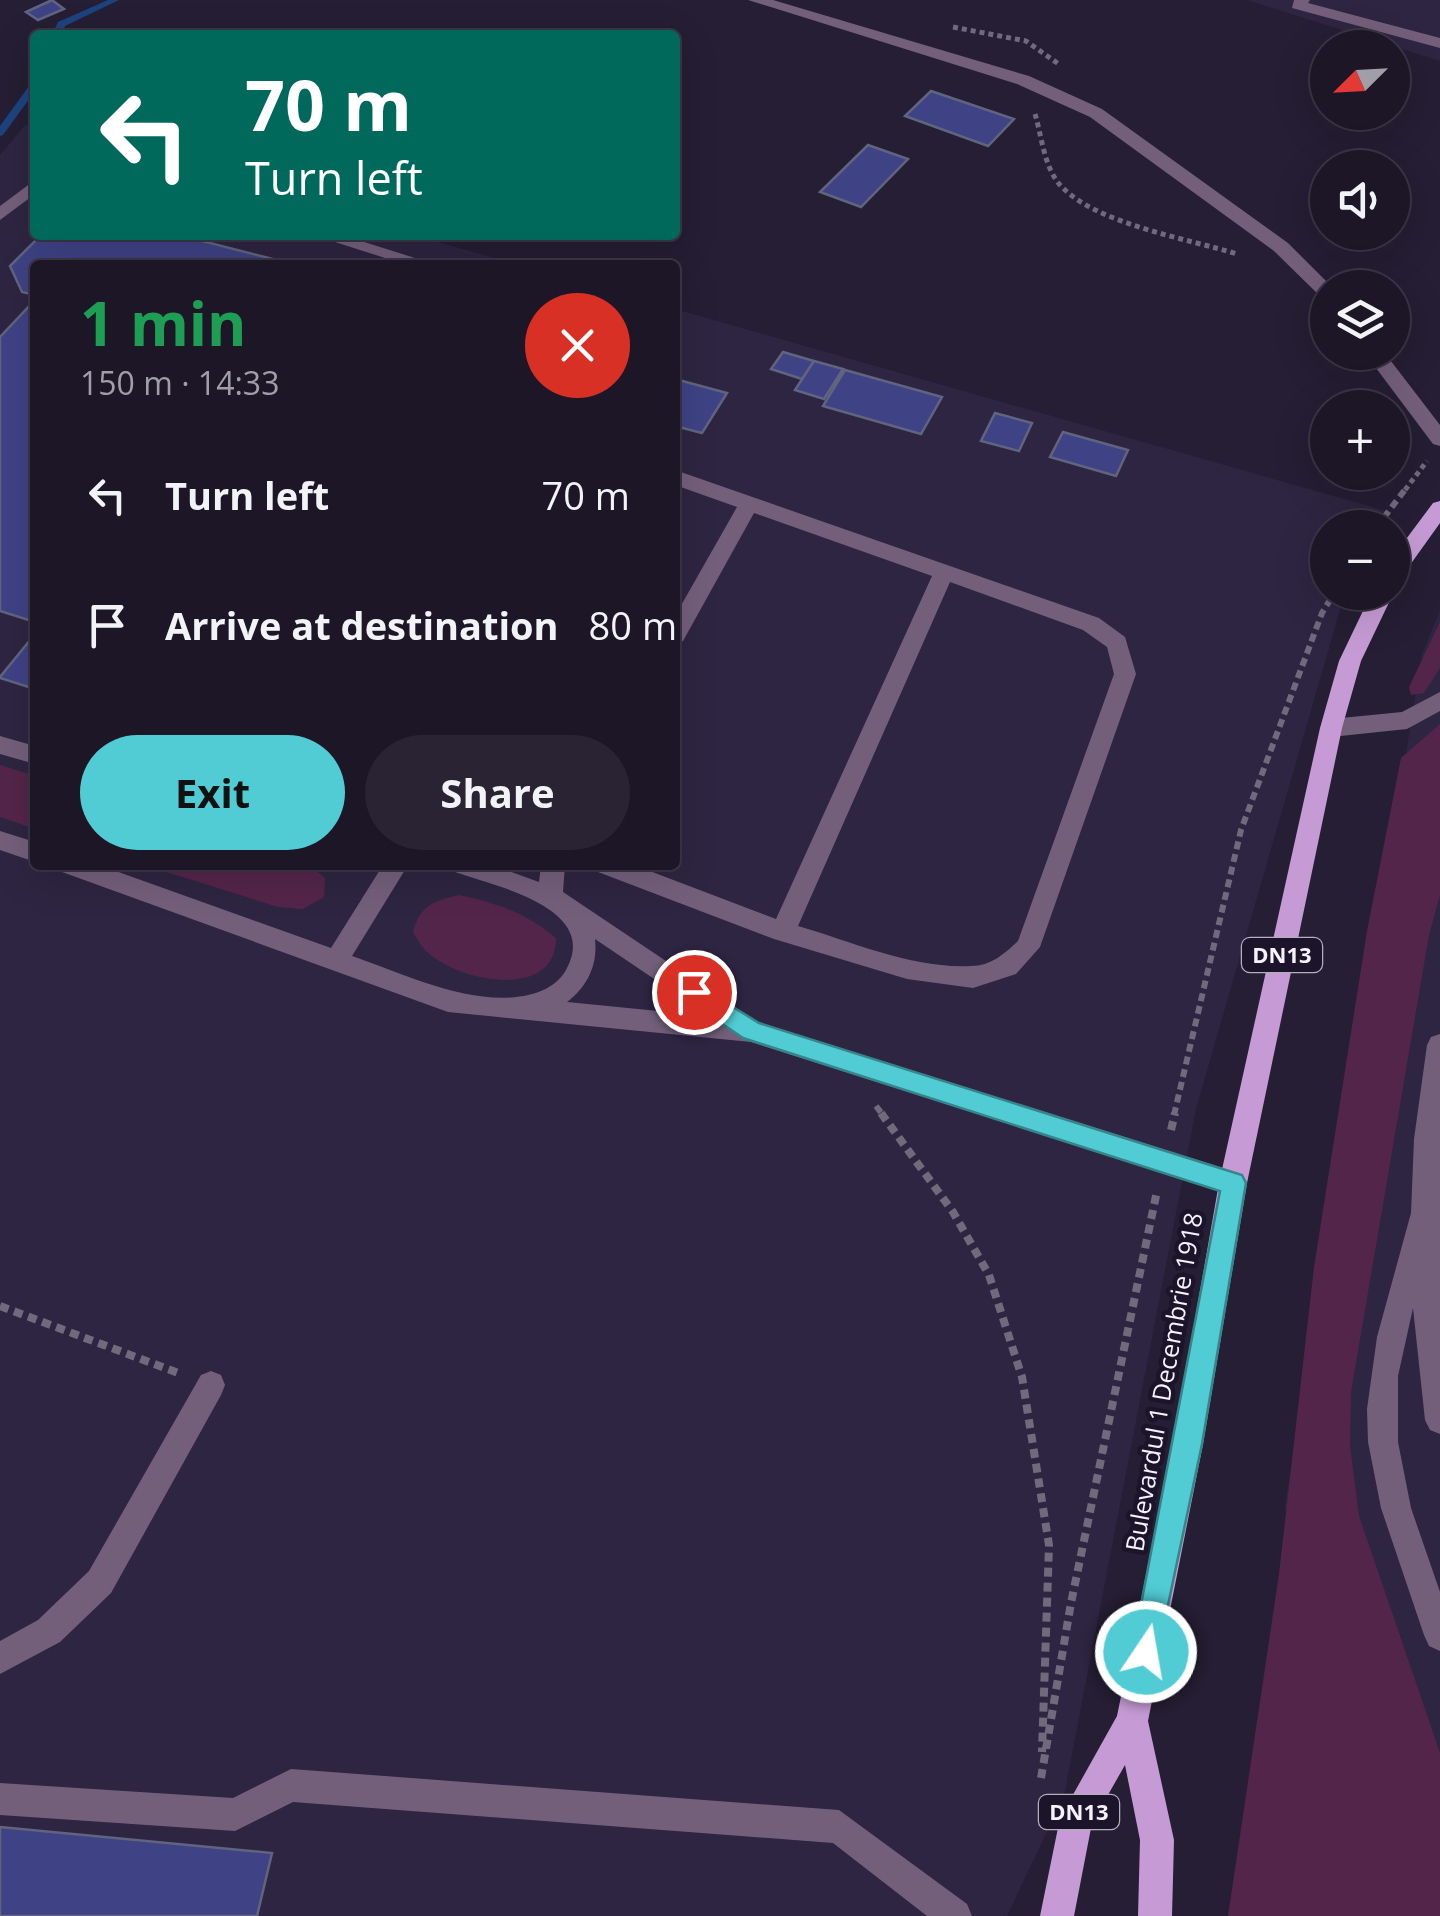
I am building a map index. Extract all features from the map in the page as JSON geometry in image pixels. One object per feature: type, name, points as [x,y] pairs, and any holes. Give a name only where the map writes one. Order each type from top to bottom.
[{"type":"main road","points":[[1410,549],[1440,508]]},
{"type":"main road","name":"Bulevardul 1 Decembrie 1918","points":[[1058,1916],[1076,1818],[1132,1721],[1188,1444],[1233,1183],[1331,728],[1350,661],[1374,610]]},
{"type":"main road","name":"Bulevardul 1 Decembrie 1918","points":[[1132,1721],[1157,1840],[1155,1916]]},
{"type":"street","points":[[756,0],[1023,80],[1096,114],[1282,247],[1310,275]]},
{"type":"street","points":[[1302,0],[1298,5],[1440,43]]},
{"type":"street","points":[[0,215],[30,189]]},
{"type":"street","points":[[340,240],[410,260]]},
{"type":"street","points":[[1387,370],[1440,439]]},
{"type":"street","points":[[620,870],[783,932],[907,968],[973,977],[1007,967],[1028,948],[1125,674],[1117,643],[1092,624],[680,479]]},
{"type":"street","points":[[680,626],[749,504]]},
{"type":"street","points":[[783,932],[944,572]]},
{"type":"street","points":[[1331,728],[1406,720],[1440,700]]},
{"type":"street","points":[[0,745],[30,754]]},
{"type":"street","points":[[0,840],[30,850]]},
{"type":"street","points":[[85,870],[448,1001],[751,1031],[1163,1165],[1233,1183]]},
{"type":"street","points":[[336,960],[393,870]]},
{"type":"street","points":[[478,870],[550,896],[751,1031]]},
{"type":"street","points":[[550,896],[553,870]]},
{"type":"street","points":[[498,1006],[533,1005],[564,990],[584,966],[588,938],[575,916],[550,896]]},
{"type":"street","points":[[1440,1045],[1426,1121],[1421,1220],[1425,1332],[1440,1420]]},
{"type":"street","points":[[1421,1220],[1384,1376],[1382,1425],[1394,1503],[1440,1635]]},
{"type":"street","points":[[1393,1346],[1411,1334],[1425,1332]]},
{"type":"street","points":[[0,1658],[48,1631],[100,1582],[211,1384]]},
{"type":"street","points":[[0,1800],[235,1814],[291,1785],[839,1828],[955,1916]]},
{"type":"path","points":[[1023,80],[1050,168],[1063,189],[1088,205],[1247,257]]},
{"type":"path","points":[[1390,510],[1428,460]]},
{"type":"path","points":[[846,1062],[953,1212],[989,1275],[1008,1322],[1022,1376],[1050,1545],[1041,1778],[1071,1603],[1163,1165],[1240,830],[1324,610]]},
{"type":"path","points":[[0,1306],[211,1384]]},
{"type":"shaded area","points":[[1247,0],[1440,0],[1440,61],[1410,52],[1410,30],[1342,30]]},
{"type":"shaded area","points":[[25,125],[30,126],[30,240],[431,240],[501,260],[30,260],[30,870],[680,870],[680,310],[1383,510],[1310,510],[1310,610],[1340,610],[1196,1109],[1064,1796],[1007,1916],[0,1916],[0,155]]},
{"type":"shaded area","points":[[1440,610],[1440,1916],[1339,1916],[1285,1506],[1422,654]]},
{"type":"shaded area","points":[[1440,622],[1440,668],[1424,693],[1411,695],[1409,687]]},
{"type":"shaded area","points":[[1440,724],[1440,895],[1429,935],[1351,1392],[1350,1446],[1359,1516],[1440,1753],[1440,1916],[1228,1916],[1279,1574],[1314,1267],[1367,931],[1401,758]]},
{"type":"shaded area","points":[[0,765],[30,774],[30,827],[0,817]]},
{"type":"shaded area","points":[[160,870],[315,870],[325,878],[324,897],[303,909],[278,907]]},
{"type":"shaded area","points":[[459,895],[511,910],[545,929],[556,938],[552,958],[540,971],[504,980],[442,963],[425,950],[413,932],[429,906]]},
{"type":"building","points":[[52,0],[64,9],[38,20],[26,12]]},
{"type":"building","points":[[931,91],[1014,119],[988,146],[905,116]]},
{"type":"building","points":[[868,145],[908,159],[861,207],[820,192]]},
{"type":"building","points":[[36,240],[198,240],[276,260],[30,260],[30,294],[22,292],[10,266]]},
{"type":"building","points":[[30,305],[30,620],[0,611],[0,337]]},
{"type":"building","points":[[783,352],[814,361],[802,379],[771,369]]},
{"type":"building","points":[[814,361],[843,369],[824,399],[795,390]]},
{"type":"building","points":[[845,370],[942,397],[921,434],[823,406]]},
{"type":"building","points":[[680,380],[727,393],[702,433],[680,427]]},
{"type":"building","points":[[995,413],[1032,423],[1019,451],[981,441]]},
{"type":"building","points":[[1063,432],[1128,450],[1116,476],[1050,457]]},
{"type":"building","points":[[30,640],[30,687],[0,677]]},
{"type":"building","points":[[0,1827],[272,1853],[257,1916],[0,1916]]},
{"type":"waterway","points":[[59,30],[61,24],[115,0]]},
{"type":"waterway","points":[[0,133],[30,91]]},
{"type":"route","points":[[694,992],[751,1031],[1163,1165],[1233,1183],[1188,1444],[1146,1652]]}]
